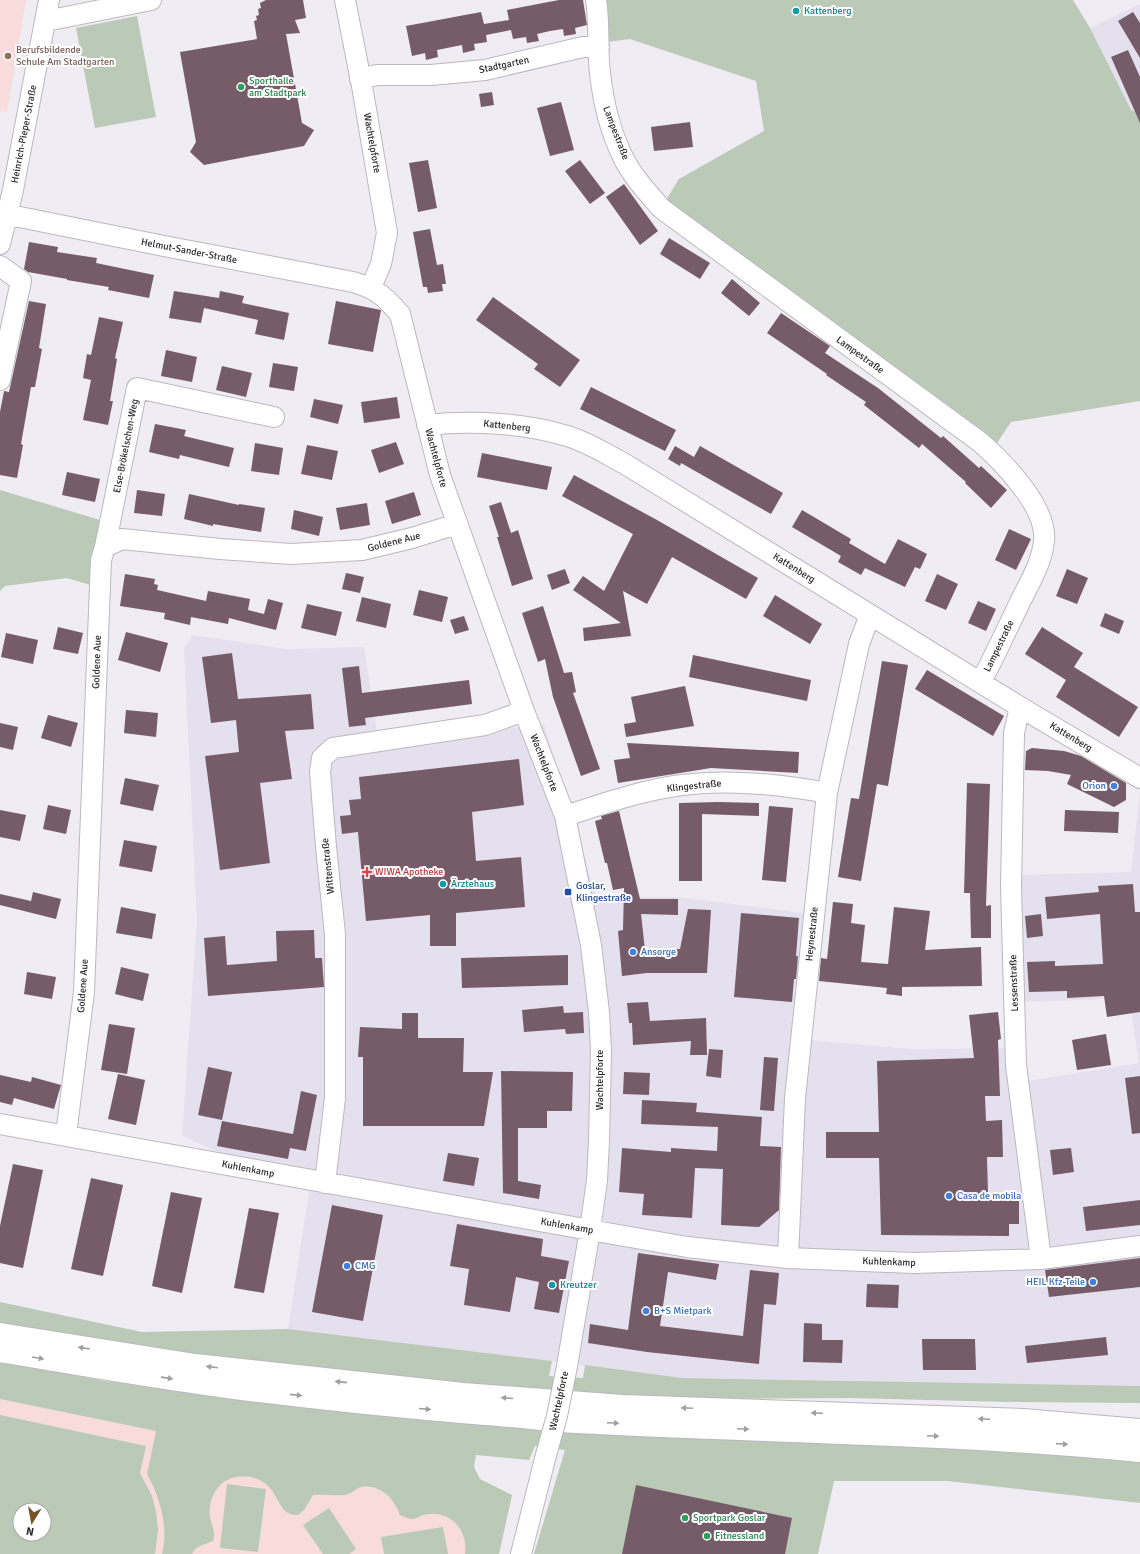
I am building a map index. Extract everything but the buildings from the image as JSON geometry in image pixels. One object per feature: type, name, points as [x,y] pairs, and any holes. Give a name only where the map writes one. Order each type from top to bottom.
[{"type":"highway","points":[[0,1334],[195,1365],[463,1394],[622,1406],[1023,1420],[1140,1430]]},
{"type":"highway","points":[[0,1351],[110,1370],[229,1387],[429,1409],[574,1422],[961,1437],[1069,1444],[1140,1451]]},
{"type":"highway","points":[[1023,1420],[1072,1416],[1140,1414]]},
{"type":"street","name":"Heinrich-Pieper-Straße","points":[[0,244],[4,214],[46,21],[49,0]]},
{"type":"street","points":[[46,21],[151,0]]},
{"type":"street","name":"Wachtelpforte","points":[[345,0],[387,233],[381,264],[371,287],[387,300],[400,314],[440,475],[524,711],[565,816],[591,944],[599,1012],[601,1051],[600,1141],[597,1180],[590,1230],[557,1416],[521,1554]]},
{"type":"street","points":[[596,0],[599,47]]},
{"type":"street","name":"Stadtgarten","points":[[360,79],[375,75],[432,75],[484,70],[583,47],[599,47]]},
{"type":"street","name":"Lampestraße","points":[[599,47],[599,72],[603,97],[622,156],[643,187],[662,209],[980,442],[992,453],[1030,496],[1040,517],[1044,540],[1036,568],[982,682]]},
{"type":"street","name":"Helmut-Sander-Straße","points":[[4,214],[353,282],[371,287]]},
{"type":"street","points":[[0,266],[21,281],[0,380]]},
{"type":"street","name":"Else-Brökelschen-Weg","points":[[105,547],[137,388],[274,417]]},
{"type":"street","name":"Kattenberg","points":[[427,425],[453,422],[490,423],[540,429],[568,436],[595,447],[632,468],[870,615],[982,682],[1020,707],[1140,778]]},
{"type":"street","name":"Goldene Aue","points":[[66,1135],[84,992],[101,560],[105,547],[122,539],[220,549],[291,554],[362,550],[412,538],[457,524]]},
{"type":"street","name":"Heynestraße","points":[[788,1258],[795,1098],[827,793],[859,644],[870,615]]},
{"type":"street","name":"Lessenstraße","points":[[1020,707],[1014,733],[1011,887],[1016,1065],[1041,1259]]},
{"type":"street","name":"Wittenstraße","points":[[324,1183],[335,1098],[335,934],[320,772],[322,758],[333,748],[484,725],[524,711]]},
{"type":"street","name":"Klingestraße","points":[[565,816],[630,796],[682,785],[742,782],[791,787],[827,793]]},
{"type":"street","name":"Kuhlenkamp","points":[[0,1124],[590,1230],[687,1246],[788,1258],[914,1263],[1041,1259],[1140,1246]]},
{"type":"shaded area","name":"Berufsbildende Schule Am Stadtgarten","points":[[0,0],[26,0],[7,112],[0,111]]},
{"type":"shaded area","points":[[1140,4],[1140,114],[1131,110],[1090,28]]},
{"type":"shaded area","points":[[193,635],[286,649],[364,647],[379,745],[544,724],[598,902],[622,897],[677,897],[820,915],[806,1040],[913,1049],[1025,1048],[1028,1081],[1139,1063],[1129,998],[1023,1002],[1021,875],[1131,872],[1140,791],[1140,1386],[682,1378],[288,1329],[309,1192],[182,1136],[197,921],[184,648]]},
{"type":"shaded area","points":[[0,1399],[141,1428],[329,1460],[512,1495],[499,1554],[0,1554]]},
{"type":"green space","name":"Kattenberg","points":[[600,0],[1073,0],[1090,28],[1131,110],[1140,114],[1140,401],[1011,422],[997,443],[986,433],[666,200],[679,179],[764,131],[756,81],[630,39],[599,43]]},
{"type":"green space","points":[[137,16],[156,117],[95,128],[76,28]]},
{"type":"green space","points":[[0,490],[110,523],[100,588],[67,578],[5,586],[0,591]]},
{"type":"green space","points":[[0,1302],[142,1332],[288,1329],[552,1361],[549,1376],[583,1378],[585,1365],[682,1378],[1140,1386],[1140,1403],[1008,1402],[851,1398],[666,1399],[367,1377],[119,1347],[0,1324]]},
{"type":"green space","points":[[0,1360],[104,1381],[385,1415],[572,1432],[932,1445],[1140,1459],[1140,1503],[948,1481],[834,1481],[818,1554],[534,1554],[565,1450],[535,1446],[529,1460],[476,1455],[474,1467],[480,1479],[512,1495],[499,1554],[465,1554],[464,1538],[457,1525],[452,1520],[438,1514],[424,1515],[413,1519],[406,1518],[400,1515],[394,1503],[386,1494],[375,1488],[361,1487],[344,1495],[313,1495],[304,1510],[296,1515],[284,1510],[273,1492],[264,1483],[252,1477],[240,1476],[222,1483],[215,1491],[210,1506],[210,1517],[214,1532],[213,1541],[198,1547],[192,1554],[162,1554],[164,1544],[164,1523],[156,1493],[147,1474],[156,1431],[0,1399]]},
{"type":"green space","points":[[0,1415],[146,1446],[140,1473],[152,1496],[156,1512],[158,1530],[155,1554],[0,1554]]},
{"type":"green space","points":[[227,1484],[266,1489],[258,1552],[220,1548]]},
{"type":"green space","points":[[329,1508],[356,1549],[349,1554],[323,1554],[303,1525]]},
{"type":"green space","points":[[443,1527],[448,1554],[384,1554],[381,1537]]},
{"type":"place","name":"Kattenberg","points":[[796,11]]},
{"type":"place","name":"Berufsbildende Schule Am Stadtgarten","points":[[8,56]]},
{"type":"place","name":"Sporthalle am Stadtpark","points":[[241,87]]},
{"type":"place","name":"Orion","points":[[1114,786]]},
{"type":"place","name":"WIWA Apotheke","points":[[367,872]]},
{"type":"place","name":"Ärztehaus","points":[[443,884]]},
{"type":"place","name":"Goslar, Klingestraße","points":[[568,892]]},
{"type":"place","name":"Ansorge","points":[[633,952]]},
{"type":"place","name":"Casa de mobila","points":[[949,1196]]},
{"type":"place","name":"CMG","points":[[347,1266]]},
{"type":"place","name":"HEIL Kfz-Teile","points":[[1093,1282]]},
{"type":"place","name":"Kreutzer","points":[[552,1285]]},
{"type":"place","name":"B+S Mietpark","points":[[646,1311]]},
{"type":"place","name":"Sportpark Goslar","points":[[685,1518]]},
{"type":"place","name":"Fitnessland","points":[[707,1536]]}]
